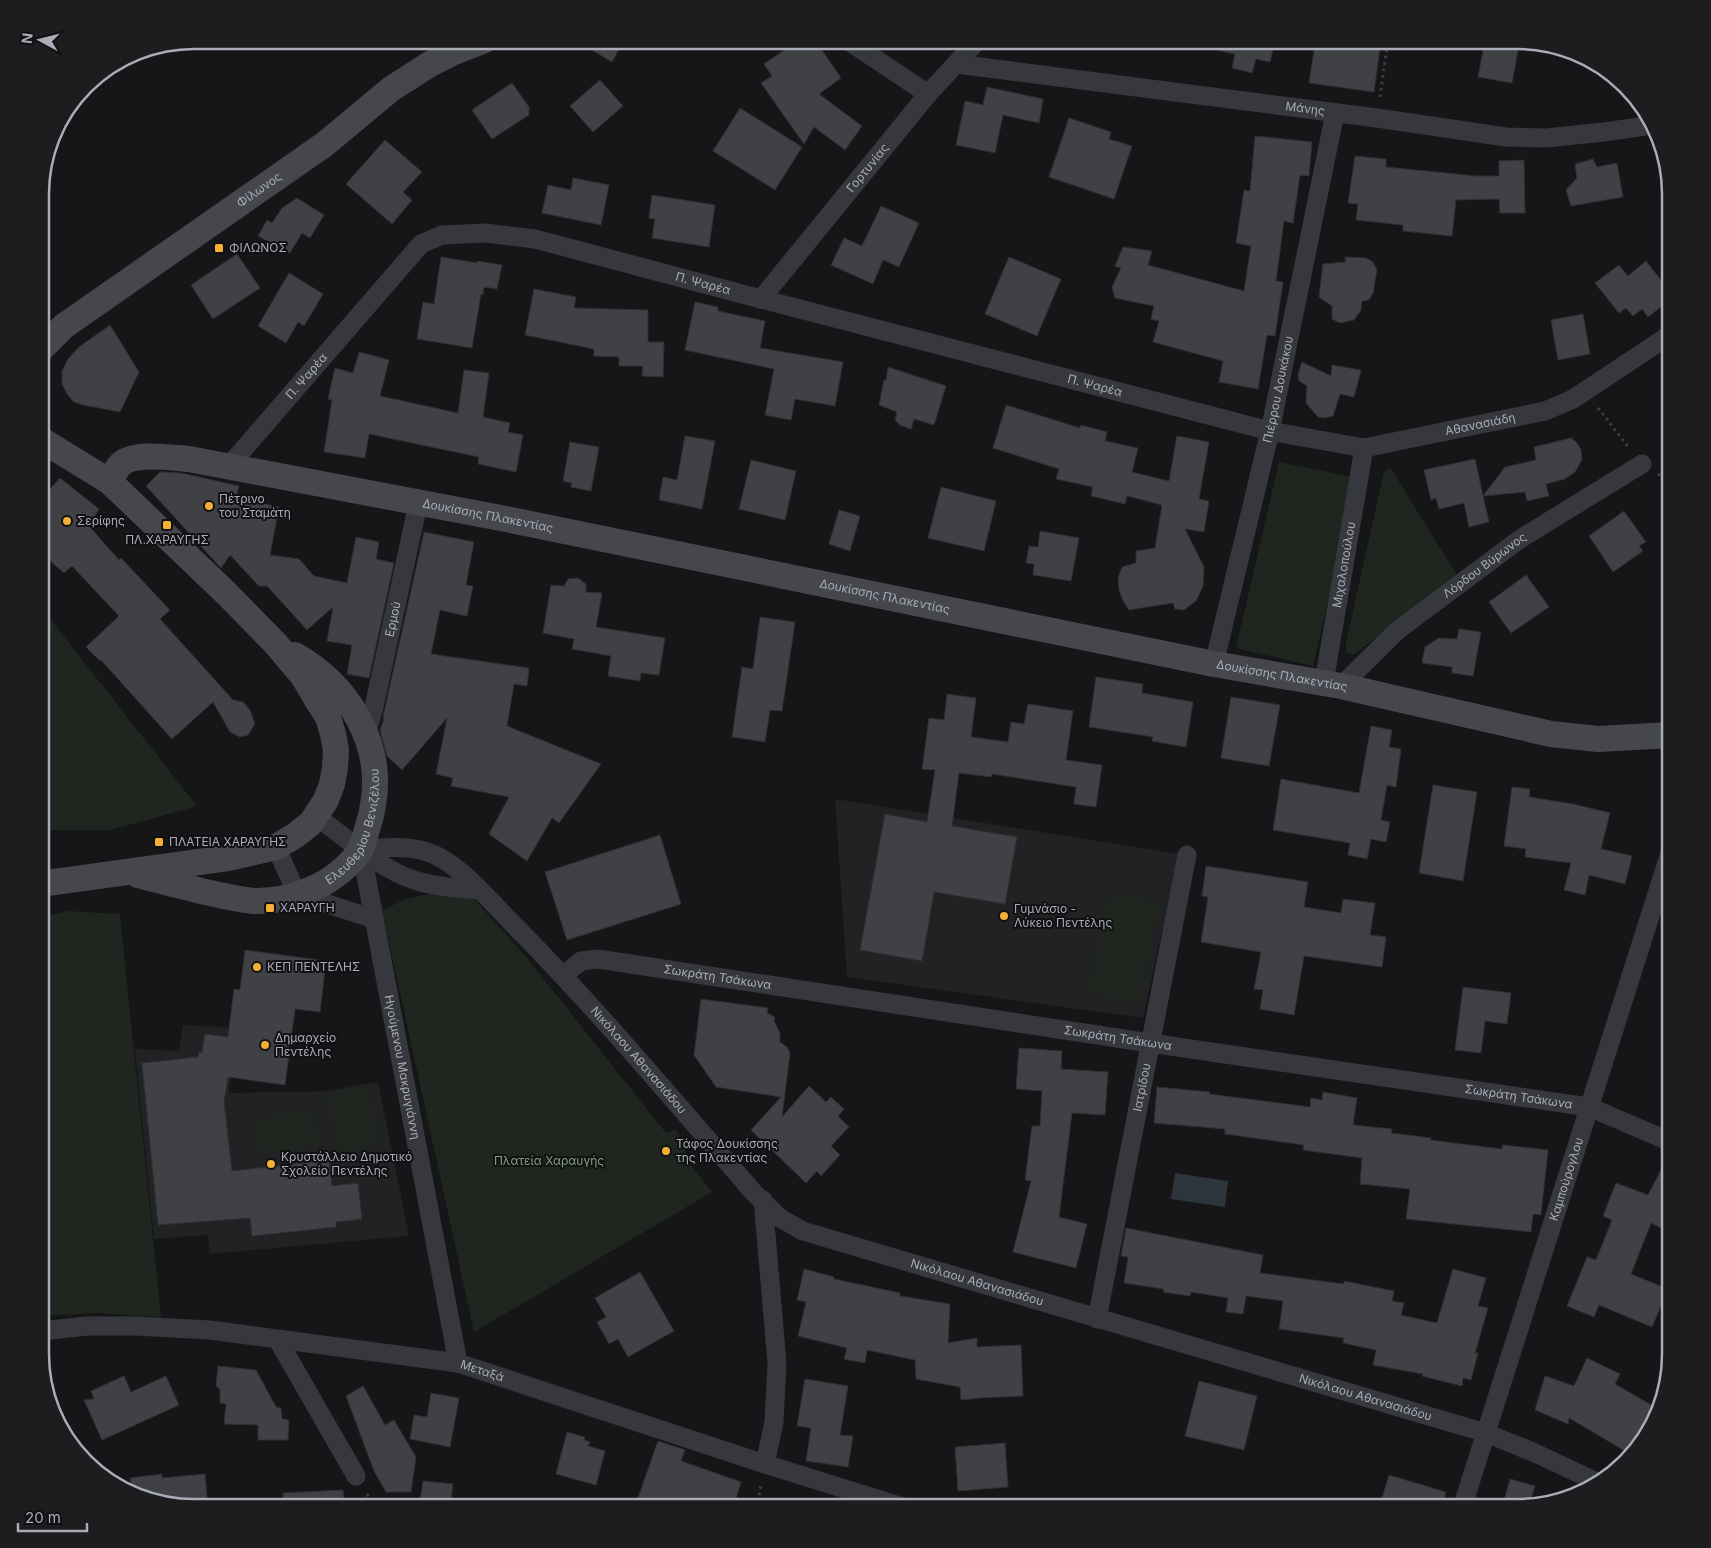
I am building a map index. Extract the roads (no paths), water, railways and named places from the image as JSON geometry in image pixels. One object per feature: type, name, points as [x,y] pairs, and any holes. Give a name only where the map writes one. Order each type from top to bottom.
[{"type":"main road","name":"Φίλωνος","points":[[49,341],[64,326],[325,144],[391,90],[430,64],[462,49]]},
{"type":"main road","points":[[49,445],[110,482],[226,593],[275,643]]},
{"type":"main road","name":"Δουκίσσης Πλακεντίας","points":[[110,482],[120,465],[127,460],[155,456],[189,459],[418,504],[506,519],[1214,664],[1333,684],[1560,735],[1598,739],[1662,735]]},
{"type":"main road","name":"Ελευθερίου Βενιζέλου","points":[[126,872],[230,898],[254,901],[281,898],[320,886],[344,868],[361,850],[374,804],[375,785],[375,768],[366,734],[350,704],[327,677],[275,643]]},
{"type":"main road","name":"Ελευθερίου Βενιζέλου","points":[[49,883],[228,858],[276,847],[296,836],[316,816],[326,800],[336,768],[336,750],[333,734],[328,717],[303,676],[275,643]]},
{"type":"street","points":[[860,49],[928,94]]},
{"type":"street","name":"Γορτυνίας","points":[[761,299],[928,94],[970,49]]},
{"type":"street","name":"Μάνης","points":[[957,64],[1377,118],[1506,137],[1546,138],[1645,126]]},
{"type":"street","name":"Πιέρρου Δουκάκου","points":[[1214,664],[1270,431],[1335,113]]},
{"type":"street","name":"Π. Ψαρέα","points":[[228,467],[421,244],[442,235],[485,233],[534,239],[1270,431]]},
{"type":"street","name":"Αθανασιάδη","points":[[1270,431],[1364,448],[1545,411],[1573,400],[1662,340]]},
{"type":"street","name":"Μιχαλοπούλου","points":[[1333,684],[1364,448]]},
{"type":"street","name":"Λόρδου Βύρωνος","points":[[1333,684],[1398,630],[1520,539],[1642,464]]},
{"type":"street","name":"Ερμού","points":[[366,734],[374,706],[418,504]]},
{"type":"street","points":[[316,816],[361,850],[398,873],[435,886],[479,890]]},
{"type":"street","points":[[276,847],[297,894],[374,919]]},
{"type":"street","name":"Νικόλαου Αθανασιάδου","points":[[361,850],[403,847],[428,852],[447,860],[564,975],[754,1192],[780,1218],[803,1231],[1486,1433],[1533,1452],[1591,1479]]},
{"type":"street","name":"Ηγούμενου Μακρυγιάννη","points":[[361,850],[458,1363]]},
{"type":"street","name":"Ιατρίδου","points":[[1097,1319],[1187,855]]},
{"type":"street","name":"Καμπούρογλου","points":[[1465,1499],[1662,878]]},
{"type":"street","name":"Σωκράτη Τσάκωνα","points":[[564,975],[581,961],[598,959],[1150,1043],[1589,1107],[1662,1138]]},
{"type":"street","points":[[763,1200],[777,1363],[774,1422],[765,1464]]},
{"type":"street","name":"Μεταξά","points":[[49,1330],[88,1326],[135,1326],[210,1330],[458,1363],[877,1499]]},
{"type":"street","points":[[278,1340],[356,1476]]},
{"type":"place","name":"ΦΙΛΩΝΟΣ","points":[[219,248]]},
{"type":"place","name":"Πέτρινο του Σταμάτη","points":[[209,506]]},
{"type":"place","name":"Σερίφης","points":[[67,521]]},
{"type":"place","name":"ΠΛ.ΧΑΡΑΥΓΗΣ","points":[[167,525]]},
{"type":"place","name":"ΠΛΑΤΕΙΑ ΧΑΡΑΥΓΗΣ","points":[[159,842]]},
{"type":"place","name":"ΧΑΡΑΥΓΗ","points":[[270,908]]},
{"type":"place","name":"Γυμνάσιο - Λύκειο Πεντέλης","points":[[1004,916]]},
{"type":"place","name":"ΚΕΠ ΠΕΝΤΕΛΗΣ","points":[[257,967]]},
{"type":"place","name":"Δημαρχείο Πεντέλης","points":[[265,1045]]},
{"type":"place","name":"Τάφος Δουκίσσης της Πλακεντίας","points":[[666,1151]]},
{"type":"place","name":"Κρυστάλλειο Δημοτικό Σχολείο Πεντέλης","points":[[271,1164]]},
{"type":"park label","name":"Πλατεία Χαραυγής","points":[[549,1161]]}]
